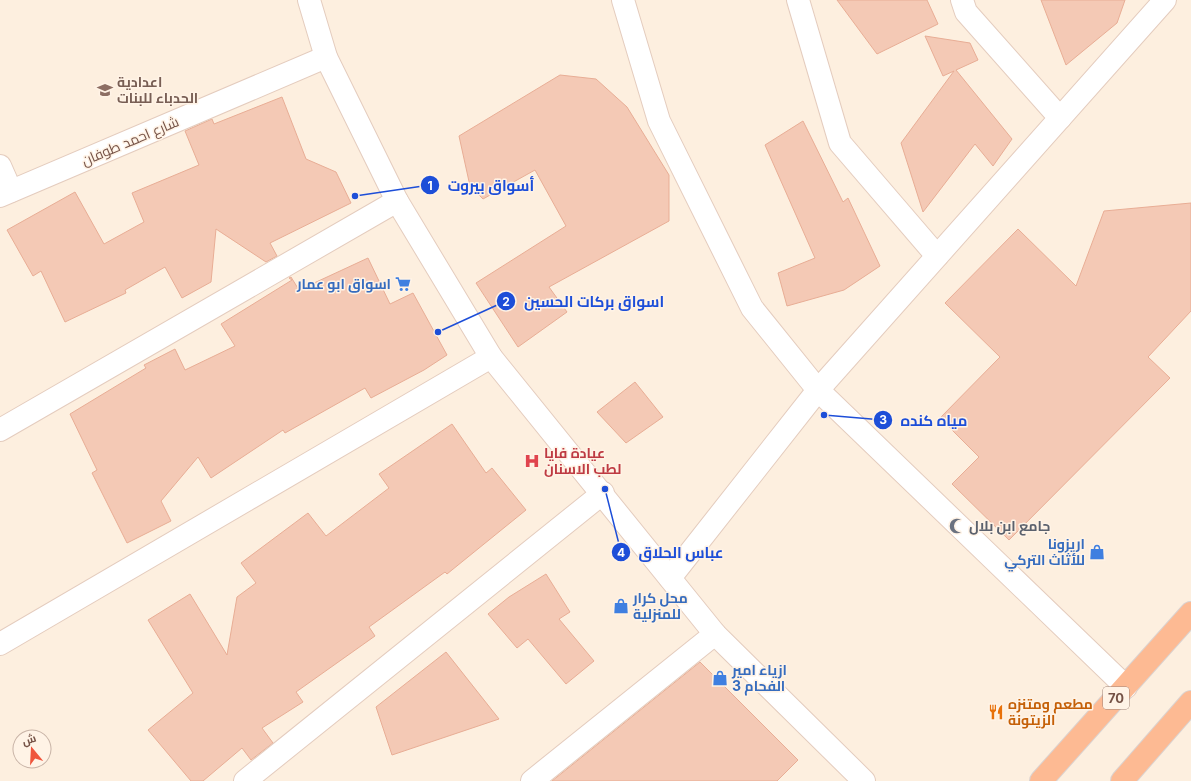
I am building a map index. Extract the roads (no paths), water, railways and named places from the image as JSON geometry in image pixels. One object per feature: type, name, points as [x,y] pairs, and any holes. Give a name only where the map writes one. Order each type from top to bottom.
[{"type":"highway","name":"70","points":[[1041,781],[1191,613]]},
{"type":"highway","points":[[1122,781],[1191,702]]},
{"type":"street","points":[[309,0],[326,57],[397,201],[491,357],[716,634],[864,781]]},
{"type":"street","points":[[623,0],[659,121],[752,308],[818,390],[1126,687]]},
{"type":"street","points":[[798,0],[840,143],[937,256]]},
{"type":"street","points":[[962,0],[966,12],[1060,118]]},
{"type":"street","points":[[670,578],[818,390],[1166,0]]},
{"type":"street","name":"شارع احمد طوفان","points":[[5,194],[326,57]]},
{"type":"street","points":[[0,166],[5,194]]},
{"type":"street","points":[[0,430],[397,201]]},
{"type":"street","points":[[0,644],[491,357]]},
{"type":"street","points":[[246,781],[602,493]]},
{"type":"street","points":[[532,781],[716,634]]},
{"type":"place","name":"اعدادية الحدباء للبنات","points":[[105,90]]},
{"type":"place","name":"أسواق بيروت","points":[[355,196]]},
{"type":"place","name":"اسواق ابو عمار","points":[[403,284]]},
{"type":"place","name":"اسواق بركات الحسين","points":[[438,332]]},
{"type":"place","name":"مياه كنده","points":[[824,415]]},
{"type":"place","name":"عيادة فايا لطب الاسنان","points":[[532,461]]},
{"type":"place","name":"عباس الحلاق","points":[[605,489]]},
{"type":"place","name":"جامع ابن بلال","points":[[957,526]]},
{"type":"place","name":"اريزونا للأثاث التركي","points":[[1097,552]]},
{"type":"place","name":"محل كرار للمنزلية","points":[[621,606]]},
{"type":"place","name":"ازياء امير الفحام 3","points":[[720,678]]},
{"type":"place","name":"مطعم ومتنزه الزيتونة","points":[[996,712]]}]
